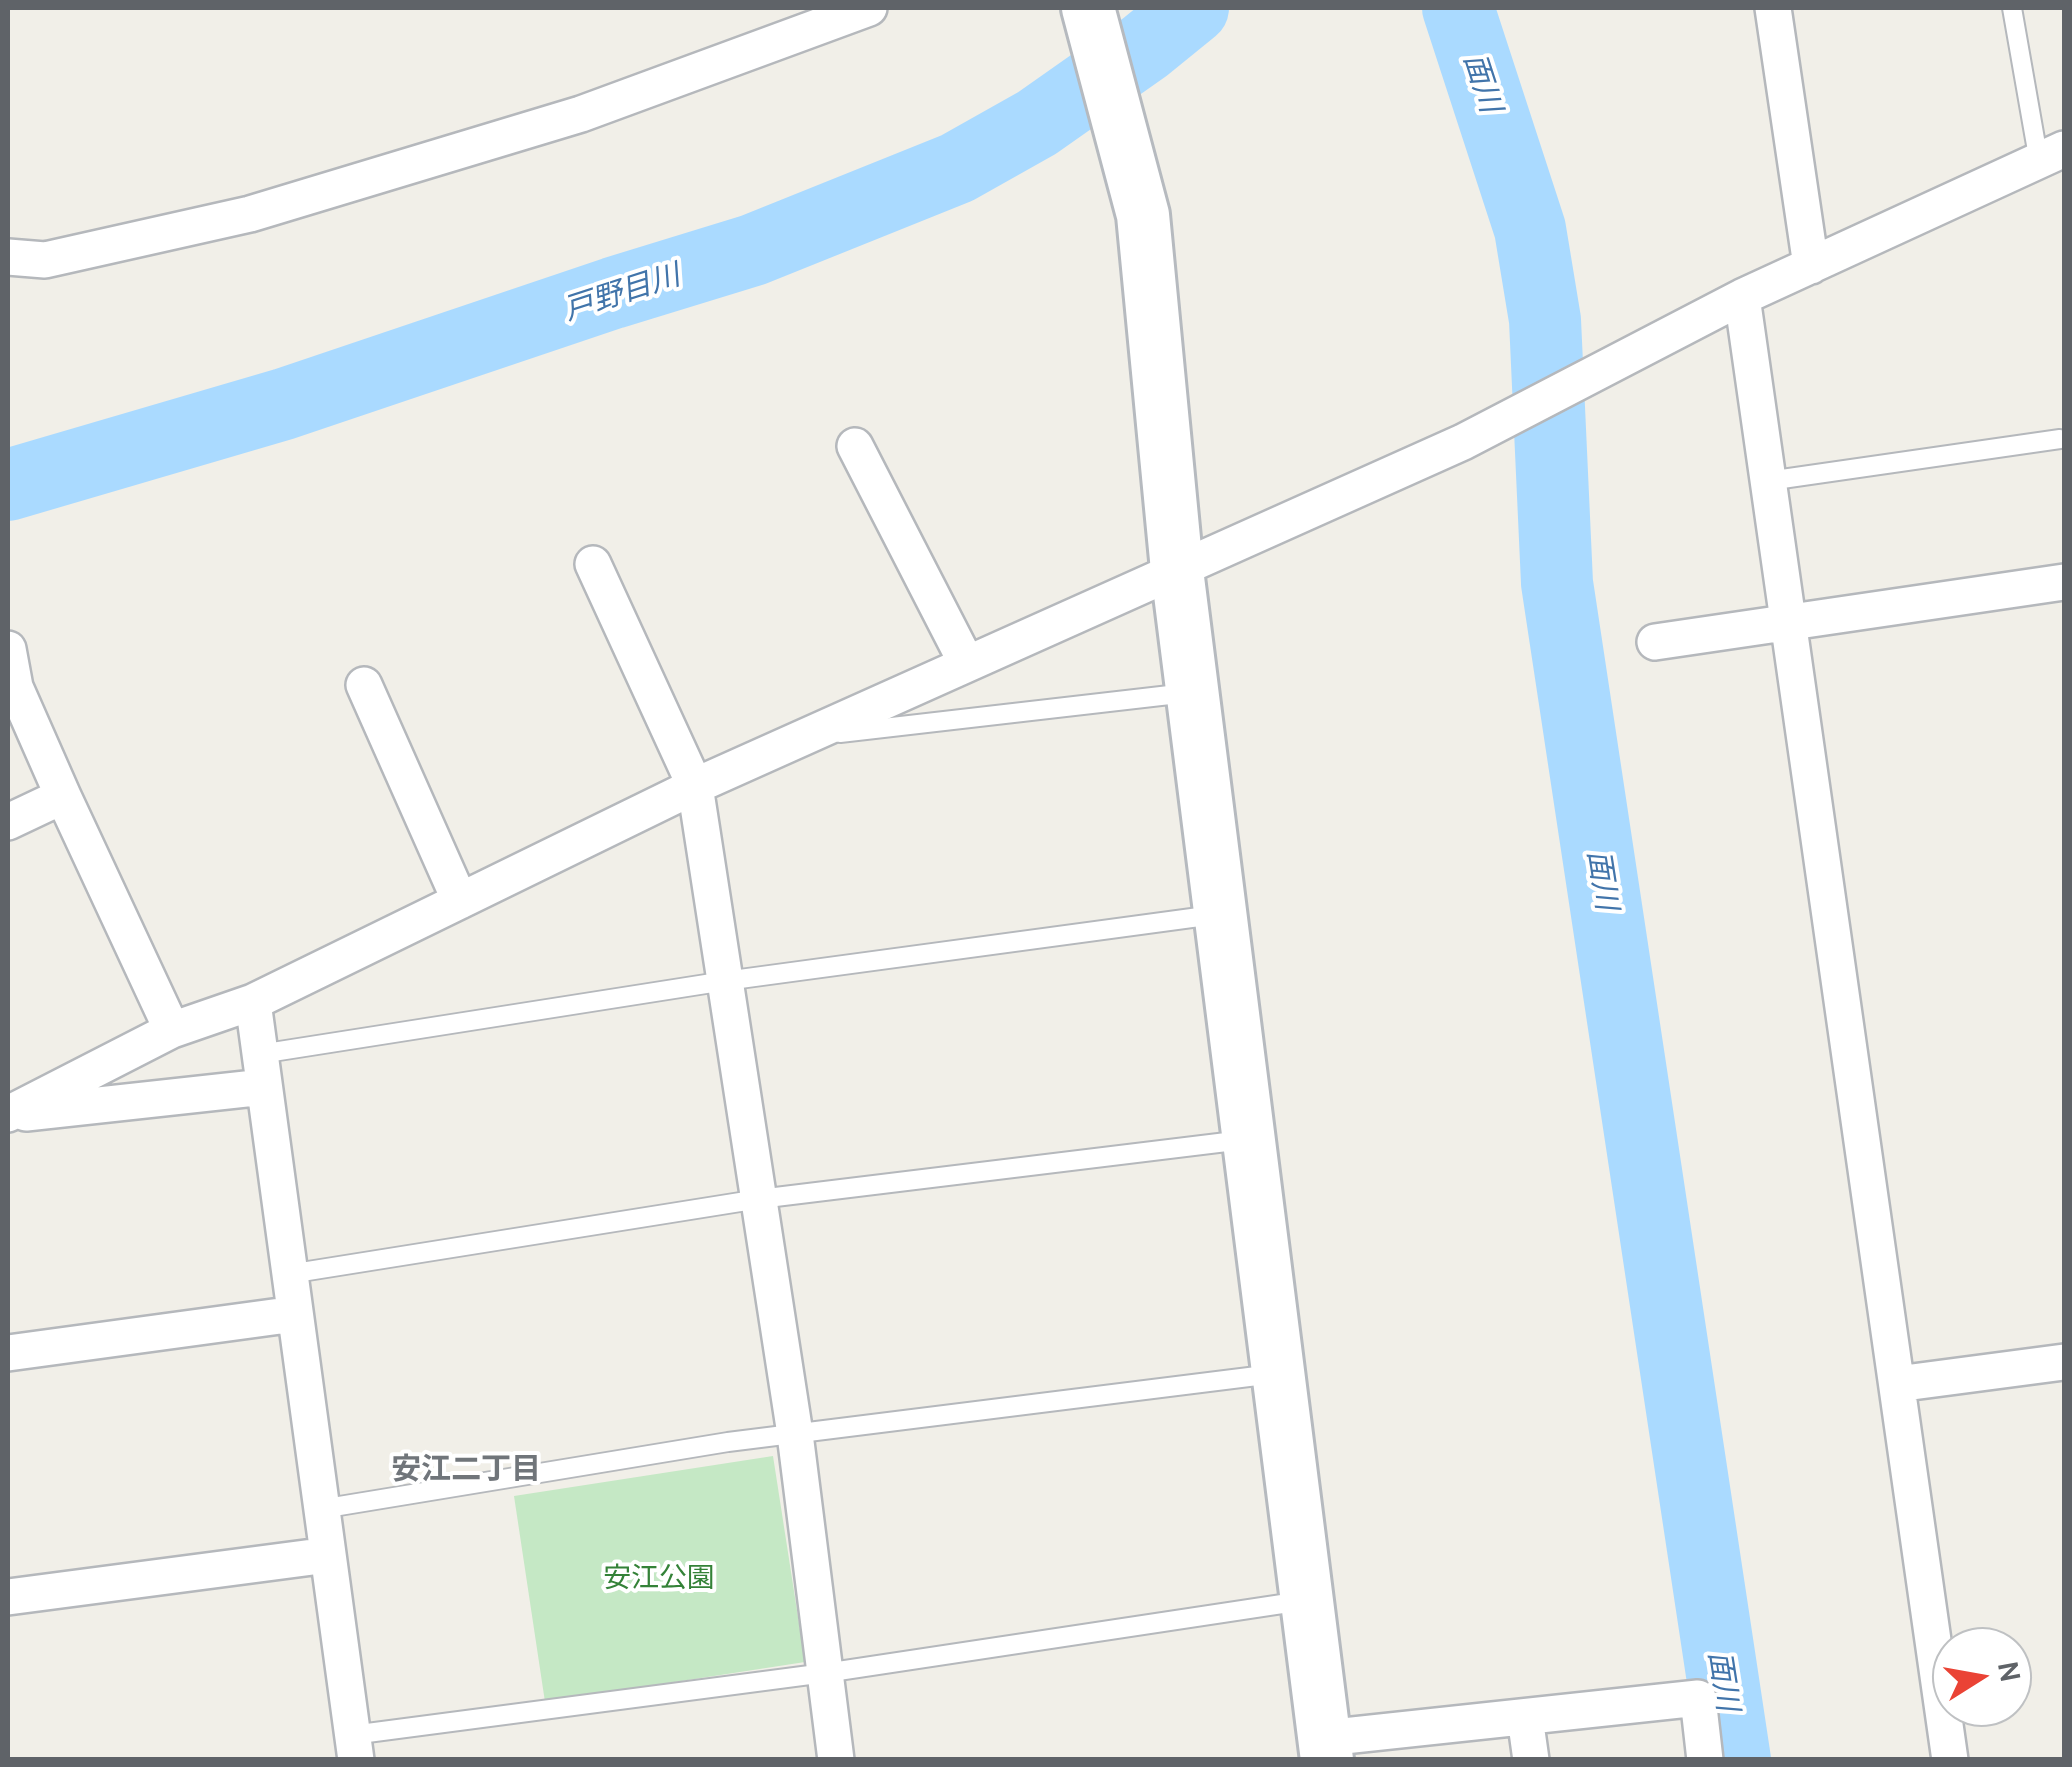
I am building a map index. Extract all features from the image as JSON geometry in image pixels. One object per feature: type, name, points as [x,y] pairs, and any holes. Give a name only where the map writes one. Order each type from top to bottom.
[{"type":"street","points":[[8,257],[45,260],[250,214],[581,114],[869,8]]},
{"type":"street","points":[[1088,8],[1143,215],[1177,570],[1326,1749],[1526,1716],[1698,1698],[1705,1760]]},
{"type":"street","points":[[1773,8],[1811,266]]},
{"type":"street","points":[[8,1114],[172,1030],[253,1002],[695,786],[1463,442],[1742,298],[2052,156]]},
{"type":"street","points":[[1742,298],[1950,1760]]},
{"type":"street","points":[[855,446],[967,664]]},
{"type":"street","points":[[593,564],[695,786],[795,1434],[836,1760]]},
{"type":"street","points":[[1655,642],[2064,582]]},
{"type":"street","points":[[8,649],[16,687],[62,796],[172,1030]]},
{"type":"street","points":[[364,685],[460,901]]},
{"type":"street","points":[[8,822],[62,796]]},
{"type":"street","points":[[253,1002],[354,1747]]},
{"type":"street","points":[[8,1114],[262,1070]]},
{"type":"street","points":[[8,1353],[295,1314]]},
{"type":"street","points":[[1897,1384],[2064,1362]]},
{"type":"street","points":[[8,1597],[328,1555]]},
{"type":"street","points":[[1526,1716],[1531,1760]]},
{"type":"lane","points":[[2012,8],[2052,156]]},
{"type":"lane","points":[[1768,481],[2060,438]]},
{"type":"lane","points":[[805,736],[1192,692]]},
{"type":"lane","points":[[262,1070],[725,981],[1220,915]]},
{"type":"lane","points":[[290,1274],[759,1200],[1248,1139]]},
{"type":"lane","points":[[322,1509],[728,1442],[1278,1374]]},
{"type":"lane","points":[[354,1747],[1307,1600]]},
{"type":"green space","name":"安江公園","points":[[773,1456],[805,1662],[545,1702],[514,1496]]},
{"type":"waterway","name":"戸野目川","points":[[8,485],[284,404],[753,250],[957,168],[1037,123],[1193,8]]},
{"type":"waterway","name":"面川","points":[[1458,8],[1530,229],[1545,320],[1557,583],[1735,1760]]},
{"type":"district","name":"安江二丁目","points":[[466,1470]]}]
